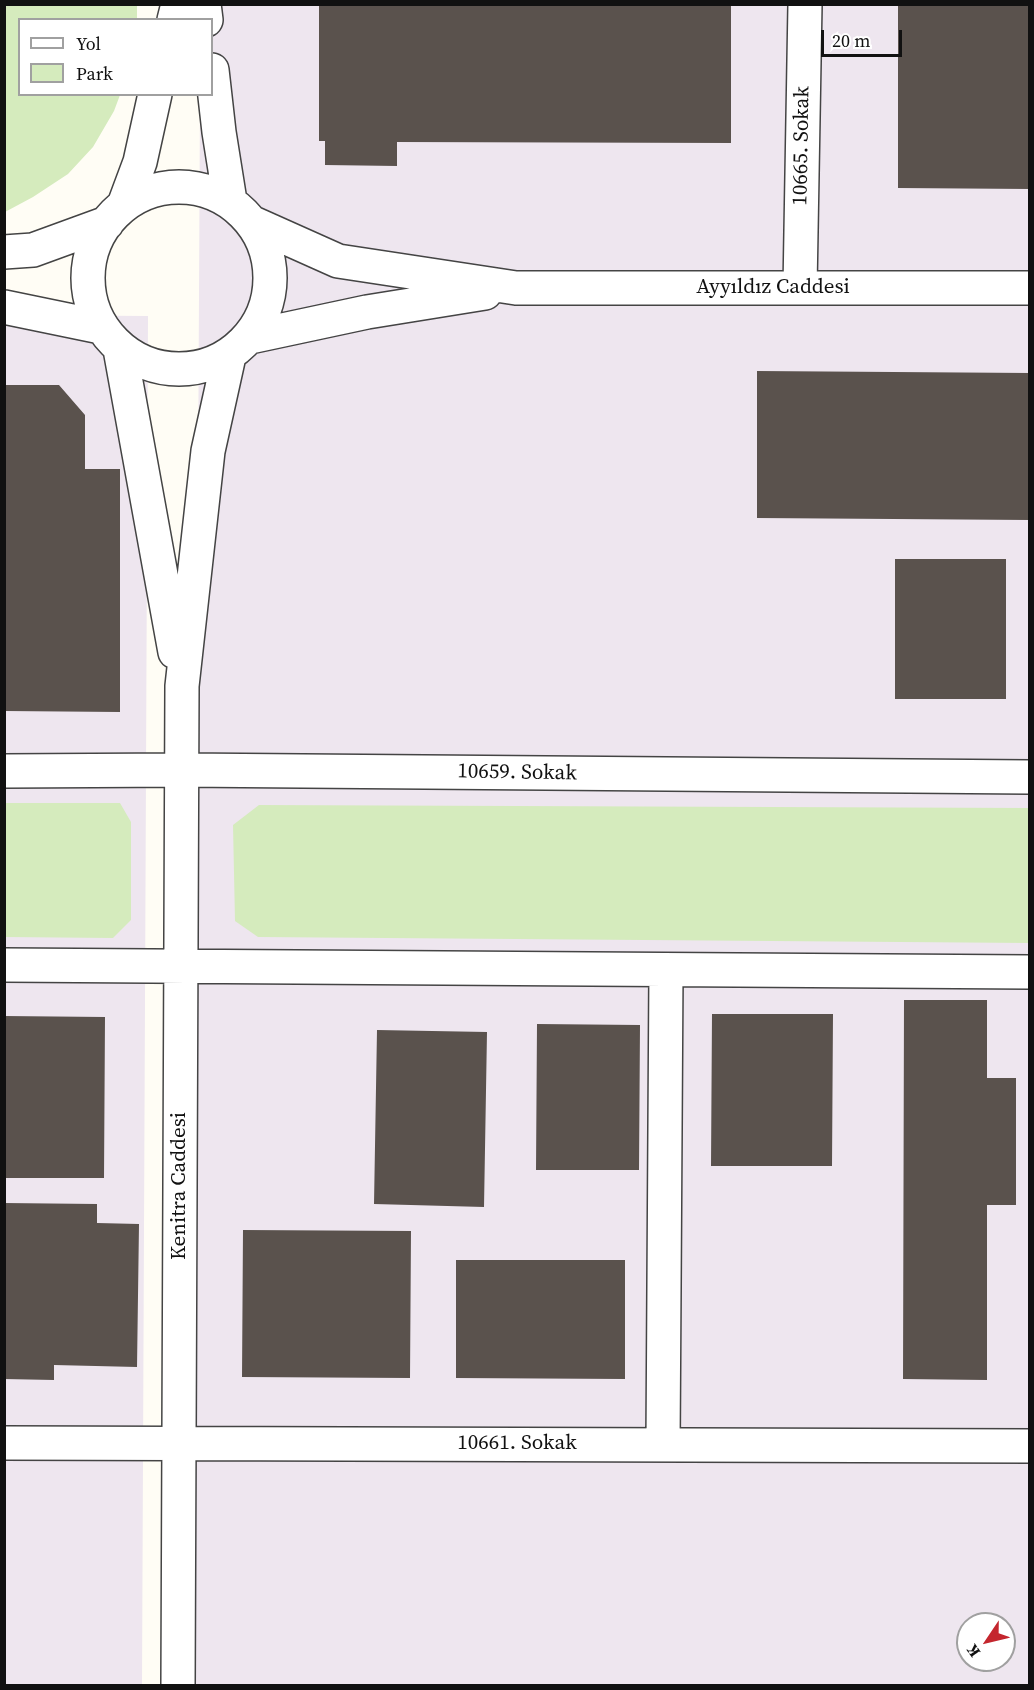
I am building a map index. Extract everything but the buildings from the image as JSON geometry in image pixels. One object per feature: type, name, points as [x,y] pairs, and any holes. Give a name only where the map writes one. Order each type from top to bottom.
[{"type":"street","name":"10665. Sokak","points":[[800,288],[805,4]]},
{"type":"street","points":[[182,686],[208,451],[240,346],[265,312],[271,284],[267,252],[241,212],[219,132],[213,79]]},
{"type":"street","points":[[4,252],[33,250],[116,214],[140,162],[155,96]]},
{"type":"street","points":[[182,686],[111,338],[90,300],[87,271],[95,241],[116,214],[138,195],[169,186],[200,189],[241,212]]},
{"type":"street","name":"Ayyıldız Caddesi","points":[[241,212],[338,261],[516,288],[1029,288]]},
{"type":"street","name":"Ayyıldız Caddesi","points":[[240,346],[367,312],[516,288]]},
{"type":"street","points":[[4,307],[111,338],[145,364],[174,370],[202,367],[240,346]]},
{"type":"street","name":"Kenitra Caddesi","points":[[178,1686],[182,686]]},
{"type":"street","name":"10659. Sokak","points":[[4,771],[182,770],[1029,777]]},
{"type":"street","points":[[4,965],[1029,972]]},
{"type":"street","points":[[663,1444],[666,970]]},
{"type":"street","name":"10661. Sokak","points":[[4,1443],[1029,1446]]},
{"type":"shaded area","points":[[200,5],[1029,5],[1029,1685],[192,1686],[200,96],[213,96],[213,18],[210,18]]},
{"type":"shaded area","points":[[5,315],[148,316],[142,1685],[5,1686]]},
{"type":"green space","points":[[5,4],[137,5],[137,18],[18,18],[18,96],[120,96],[114,111],[93,147],[68,174],[5,212]]},
{"type":"green space","points":[[5,803],[120,803],[131,822],[131,920],[113,938],[5,937]]},
{"type":"green space","points":[[259,805],[1029,808],[1029,943],[258,937],[235,921],[233,825]]}]
